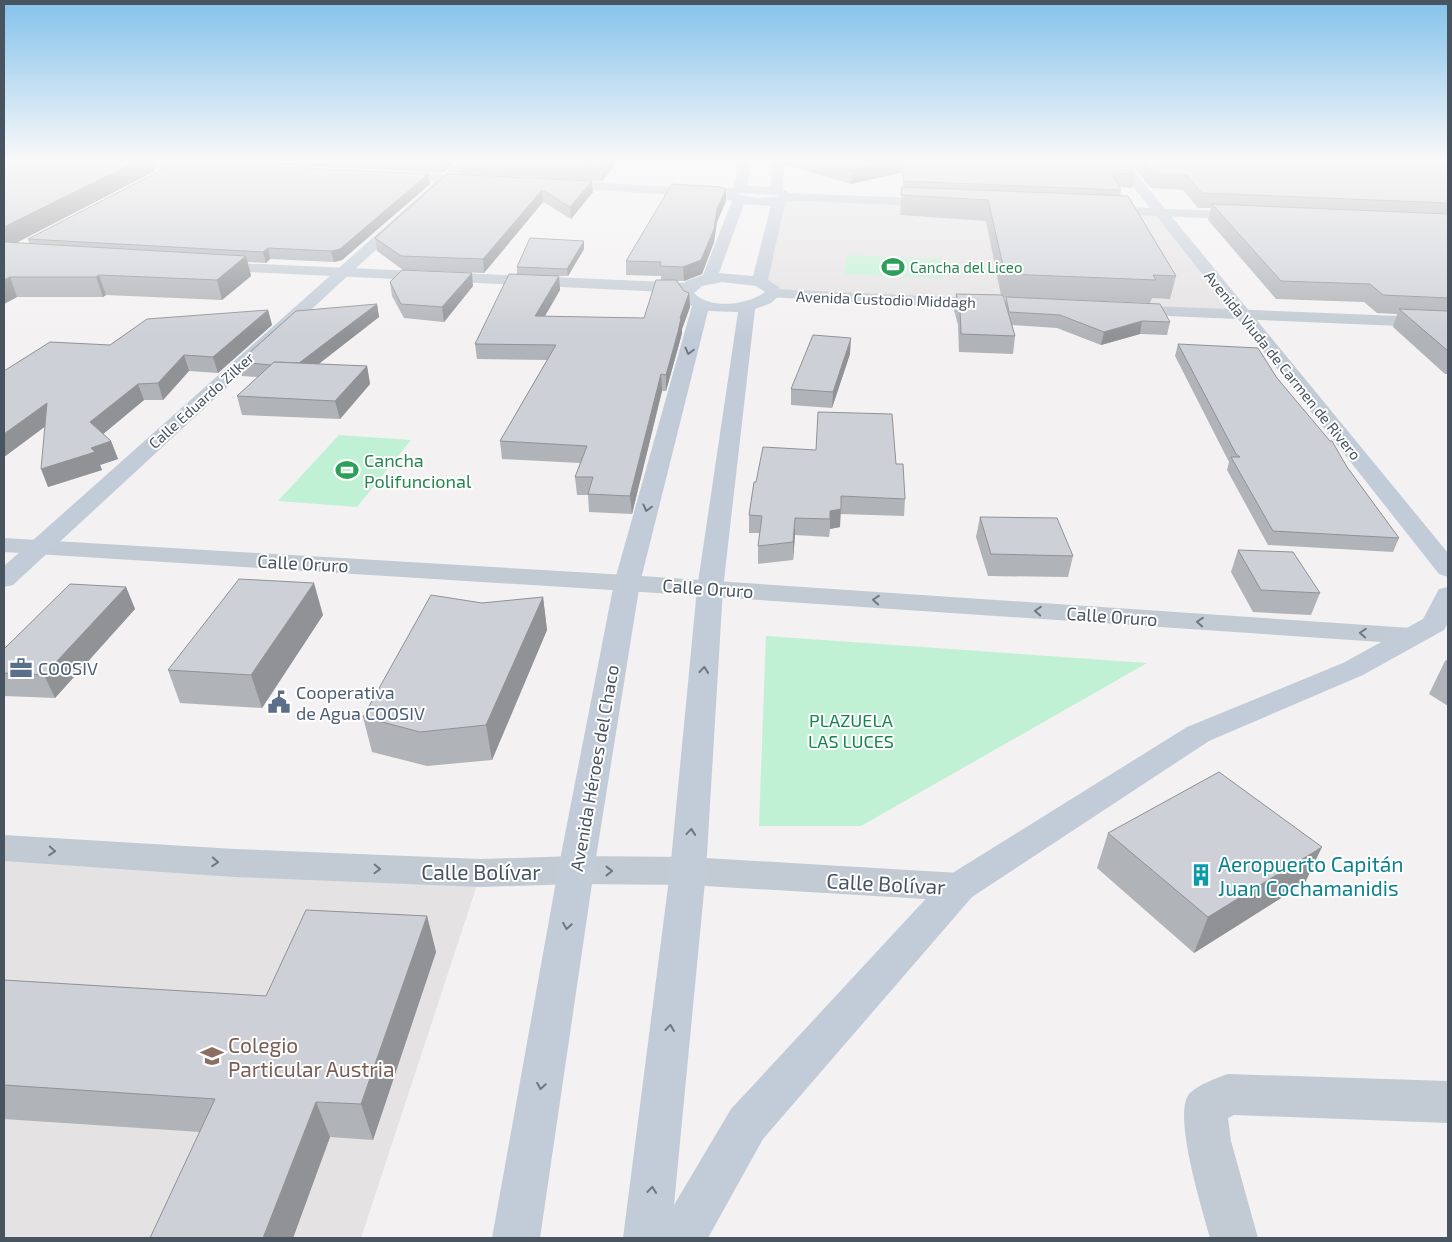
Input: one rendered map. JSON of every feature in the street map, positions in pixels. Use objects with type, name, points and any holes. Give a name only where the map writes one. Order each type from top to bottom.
[{"type":"street","name":"Calle Eduardo Zilker","points":[[4,579],[400,219]]},
{"type":"street","name":"Avenida Héroes del Chaco","points":[[516,1238],[576,870],[627,583],[699,290],[729,219]]},
{"type":"street","points":[[647,1238],[688,871],[710,589],[760,294],[777,219]]},
{"type":"street","name":"Avenida Viuda de Carmen de Rivero","points":[[1166,219],[1448,569]]},
{"type":"street","points":[[193,265],[340,274],[699,290],[736,277],[760,294]]},
{"type":"street","points":[[699,290],[723,308],[760,294]]},
{"type":"street","name":"Avenida Custodio Middagh","points":[[760,294],[1013,305]]},
{"type":"street","points":[[1113,309],[1448,323]]},
{"type":"street","name":"Calle Oruro","points":[[4,545],[627,583],[1411,636]]},
{"type":"street","points":[[682,1238],[747,1124],[958,887],[1198,734],[1353,669],[1434,624],[1448,596]]},
{"type":"street","name":"Calle Bolívar","points":[[4,848],[235,863],[481,873],[576,870],[688,871],[958,887]]},
{"type":"street","points":[[1234,1238],[1208,1141],[1205,1108],[1228,1094],[1448,1102]]},
{"type":"shaded area","points":[[775,219],[1165,219],[1242,315],[773,294],[760,282]]},
{"type":"shaded area","name":"Colegio Particular Austria","points":[[5,848],[481,873],[361,1238],[4,1238]]},
{"type":"green space","name":"Cancha del Liceo","points":[[847,255],[941,259],[943,278],[844,274]]},
{"type":"green space","name":"Cancha Polifuncional","points":[[339,435],[411,440],[357,507],[278,501]]},
{"type":"green space","name":"PLAZUELA LAS LUCES","points":[[766,636],[1147,663],[861,826],[759,826]]},
{"type":"building","points":[[4,219],[20,219],[4,227]]},
{"type":"building","points":[[67,219],[375,219],[340,249],[331,251],[268,248],[263,252],[28,239]]},
{"type":"building","points":[[396,219],[517,219],[483,259],[401,256],[375,238]]},
{"type":"building","points":[[651,219],[716,219],[714,229],[701,260],[683,267],[660,266],[661,262],[626,261]]},
{"type":"building","points":[[992,219],[1142,219],[1176,276],[1153,275],[1156,280],[1005,274]]},
{"type":"building","points":[[1225,219],[1448,219],[1448,298],[1383,295],[1370,284],[1281,281]]},
{"type":"building","points":[[530,238],[584,241],[567,269],[517,267]]},
{"type":"building","points":[[4,242],[246,256],[217,280],[99,275],[96,277],[10,277],[4,280]]},
{"type":"building","points":[[402,270],[472,273],[442,307],[401,304],[390,282]]},
{"type":"building","points":[[509,274],[559,276],[535,316],[644,318],[656,280],[676,280],[684,291],[689,293],[680,318],[666,375],[661,374],[630,496],[588,494],[593,477],[575,477],[587,446],[500,441],[556,345],[475,344]]},
{"type":"building","points":[[956,294],[1003,295],[1015,336],[961,334],[960,308]]},
{"type":"building","points":[[1006,297],[1160,304],[1170,322],[1142,321],[1104,332],[1060,315],[1009,312]]},
{"type":"building","points":[[377,304],[299,363],[274,362],[271,365],[239,362],[296,311]]},
{"type":"building","points":[[1399,309],[1448,311],[1448,351]]},
{"type":"building","points":[[268,310],[213,357],[184,355],[158,383],[138,384],[90,422],[111,441],[91,448],[95,452],[41,469],[47,403],[4,434],[4,371],[50,342],[110,345],[147,319]]},
{"type":"building","points":[[813,335],[851,338],[833,392],[791,389]]},
{"type":"building","points":[[1178,344],[1258,348],[1277,378],[1330,441],[1332,441],[1347,467],[1399,538],[1273,531],[1231,457],[1240,457],[1236,454]]},
{"type":"building","points":[[274,362],[367,366],[335,401],[237,396]]},
{"type":"building","points":[[818,412],[892,414],[896,464],[903,464],[905,499],[841,496],[841,509],[830,511],[830,519],[795,518],[793,542],[758,546],[762,516],[749,515],[754,482],[756,482],[763,447],[816,450]]},
{"type":"building","points":[[980,517],[1057,518],[1073,556],[991,554]]},
{"type":"building","points":[[1238,550],[1293,552],[1320,593],[1261,590]]},
{"type":"building","points":[[239,579],[314,583],[251,675],[168,670]]},
{"type":"building","points":[[70,584],[126,587],[44,675],[4,673],[4,649]]},
{"type":"building","points":[[431,595],[482,603],[543,597],[486,725],[420,732],[363,717]]},
{"type":"building","points":[[1219,772],[1322,847],[1208,917],[1108,833]]},
{"type":"building","points":[[306,910],[427,916],[361,1104],[316,1102],[263,1238],[150,1238],[215,1099],[4,1085],[4,980],[266,996]]},
{"type":"place","name":"Cancha del Liceo","points":[[893,267]]},
{"type":"place","name":"Cancha Polifuncional","points":[[347,470]]},
{"type":"place","name":"COOSIV","points":[[21,668]]},
{"type":"place","name":"Cooperativa de Agua COOSIV","points":[[279,702]]},
{"type":"place","name":"Aeropuerto Capitán Juan Cochamanidis","points":[[1201,875]]},
{"type":"place","name":"Colegio Particular Austria","points":[[212,1056]]}]
